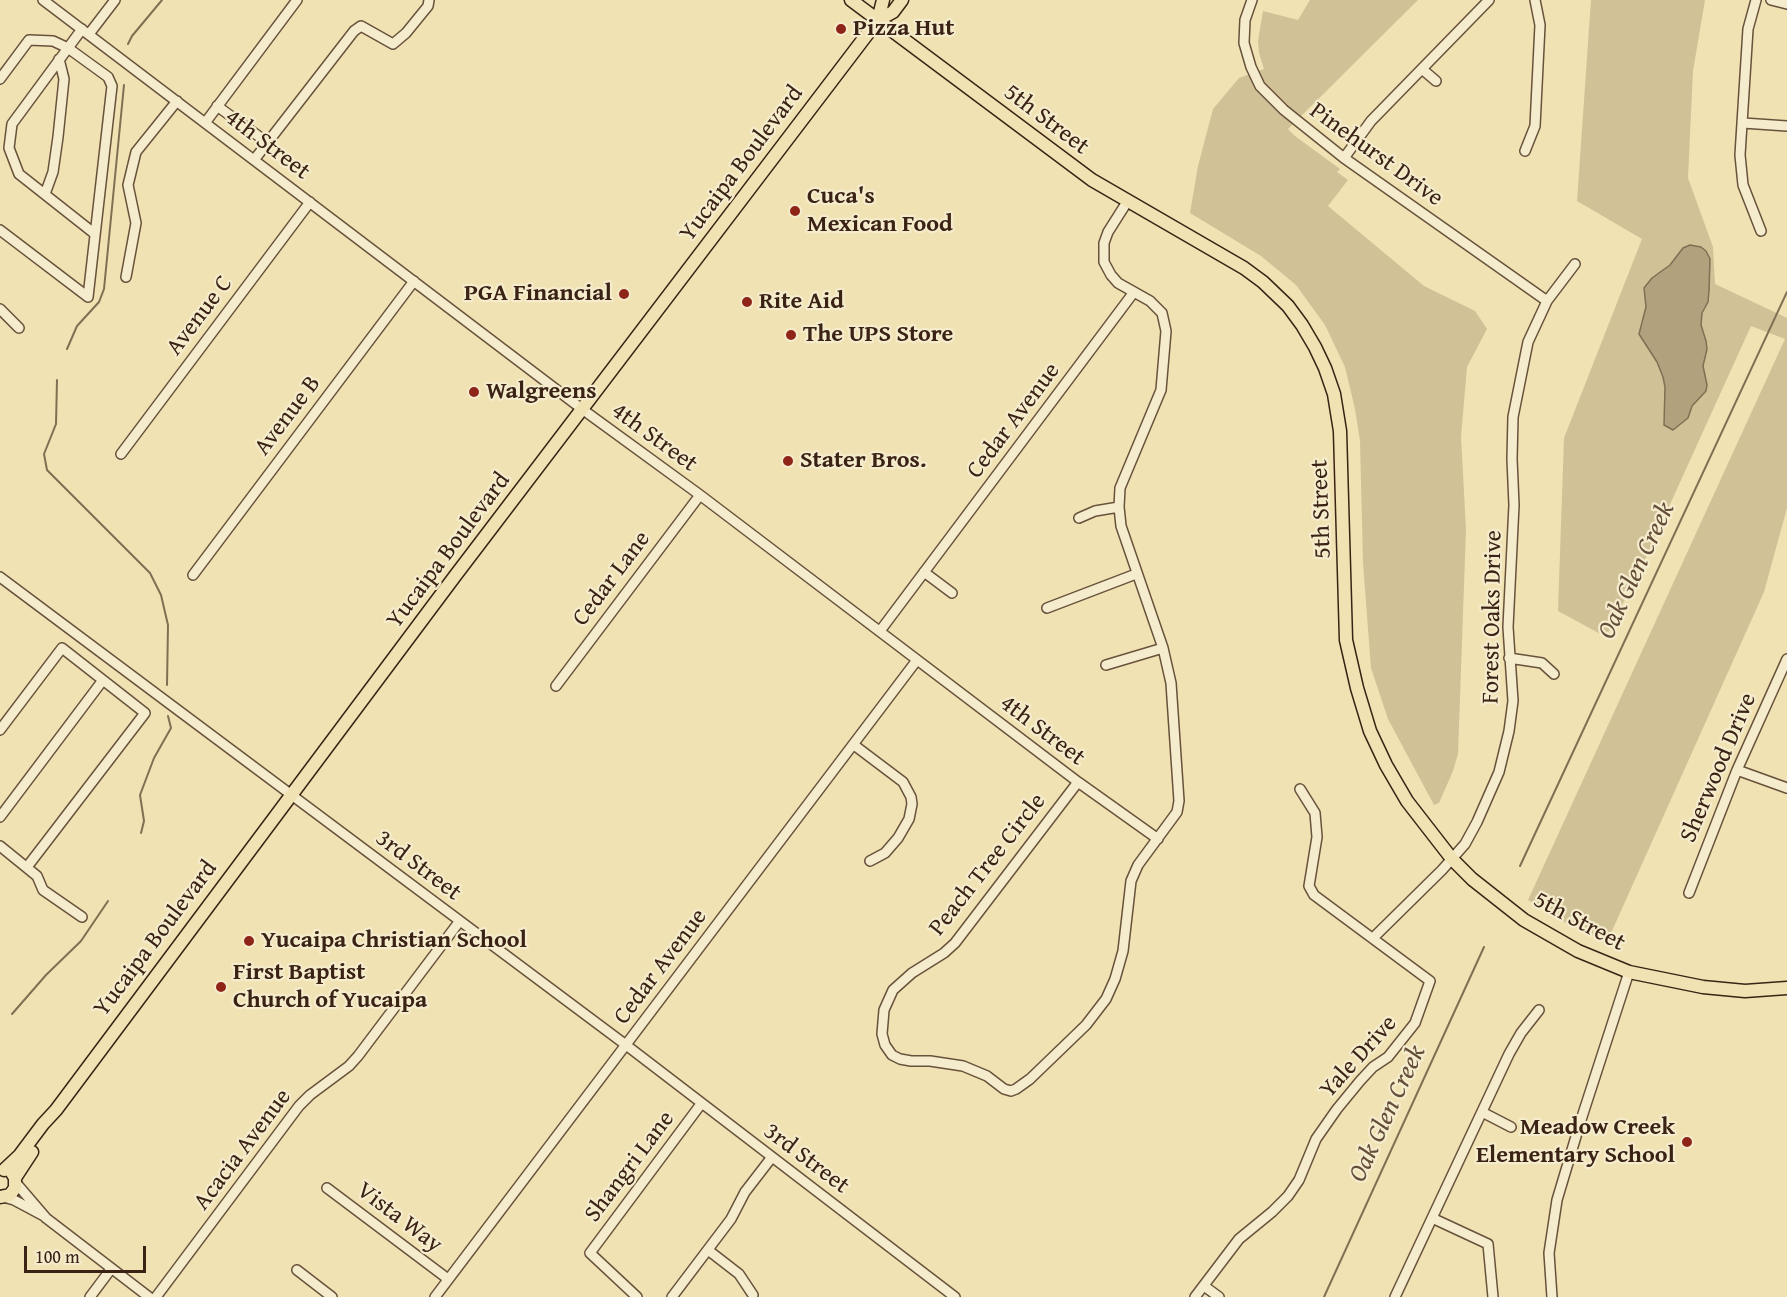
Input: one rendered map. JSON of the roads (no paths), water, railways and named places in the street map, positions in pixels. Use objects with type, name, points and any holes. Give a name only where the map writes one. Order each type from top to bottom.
[{"type":"main road","name":"5th Street","points":[[851,0],[1060,158],[1127,202],[1218,251],[1263,282],[1288,306],[1315,347],[1334,394],[1340,431],[1346,640],[1357,688],[1370,730],[1386,765],[1407,801],[1452,859],[1496,899],[1539,929],[1578,951],[1629,972],[1703,987],[1744,991],[1787,988]]},
{"type":"main road","name":"Yucaipa Boulevard","points":[[2,1170],[19,1156],[56,1110],[582,409],[878,20],[883,0]]},
{"type":"main road","name":"Yucaipa Boulevard","points":[[878,20],[893,12],[902,0]]},
{"type":"main road","name":"Yucaipa Boulevard","points":[[1,1197],[13,1192],[15,1180],[49,1130],[56,1110]]},
{"type":"main road","points":[[2,1170],[9,1171],[15,1180]]},
{"type":"street","name":"4th Street","points":[[43,0],[582,409],[700,495],[1078,782],[1158,839]]},
{"type":"street","points":[[95,234],[19,174],[9,148],[12,124],[68,48],[115,0]]},
{"type":"street","points":[[205,123],[297,0]]},
{"type":"street","points":[[254,160],[354,32],[361,26],[393,44],[406,33],[428,6],[429,0]]},
{"type":"street","name":"Pinehurst Drive","points":[[1252,0],[1245,20],[1245,43],[1251,68],[1260,86],[1284,111],[1344,158],[1547,301]]},
{"type":"street","points":[[1344,158],[1371,121],[1489,0]]},
{"type":"street","points":[[1526,151],[1535,126],[1540,25],[1535,0]]},
{"type":"street","points":[[1756,0],[1748,28],[1740,154],[1743,185],[1761,231]]},
{"type":"street","points":[[1771,0],[1787,4]]},
{"type":"street","points":[[0,79],[28,39],[52,41],[68,48],[108,77],[112,86],[88,297],[0,230]]},
{"type":"street","points":[[45,194],[53,172],[58,137],[64,79],[59,59]]},
{"type":"street","points":[[1422,69],[1436,81]]},
{"type":"street","points":[[126,277],[136,223],[128,185],[136,152],[177,101]]},
{"type":"street","points":[[217,106],[268,142]]},
{"type":"street","points":[[1743,123],[1787,126]]},
{"type":"street","name":"Avenue C","points":[[121,454],[310,202]]},
{"type":"street","points":[[1127,202],[1108,232],[1104,243],[1104,262],[1111,275],[1125,288],[1150,301],[1162,313],[1166,331],[1161,390],[1120,488],[1119,507],[1120,526],[1163,648],[1171,683],[1179,801],[1177,812],[1158,839]]},
{"type":"street","name":"Forest Oaks Drive","points":[[1372,938],[1452,859],[1472,833],[1499,772],[1509,731],[1513,701],[1508,627],[1515,505],[1512,459],[1513,417],[1528,342],[1547,301],[1575,264]]},
{"type":"street","name":"Avenue B","points":[[193,575],[414,281]]},
{"type":"street","name":"Cedar Avenue","points":[[880,632],[1134,292]]},
{"type":"street","points":[[0,309],[19,328]]},
{"type":"street","name":"Cedar Lane","points":[[556,686],[700,495]]},
{"type":"street","points":[[1079,518],[1095,511],[1119,507]]},
{"type":"street","points":[[924,572],[952,593]]},
{"type":"street","points":[[1047,608],[1136,574]]},
{"type":"street","name":"3rd Street","points":[[0,577],[626,1045],[955,1297]]},
{"type":"street","points":[[0,730],[62,648],[145,713],[27,867]]},
{"type":"street","points":[[1106,665],[1163,648]]},
{"type":"street","points":[[1509,658],[1542,663],[1554,674]]},
{"type":"street","name":"Sherwood Drive","points":[[1689,893],[1737,770],[1787,659]]},
{"type":"street","name":"Cedar Avenue","points":[[435,1297],[917,660]]},
{"type":"street","points":[[111,686],[123,670]]},
{"type":"street","points":[[0,817],[103,680]]},
{"type":"street","points":[[854,745],[903,782],[912,804],[909,819],[898,838],[885,853],[870,861]]},
{"type":"street","points":[[1737,770],[1787,788]]},
{"type":"street","name":"Peach Tree Circle","points":[[1078,782],[955,943],[944,953],[912,973],[893,990],[884,1010],[882,1034],[885,1045],[892,1054],[910,1061],[930,1061],[963,1066],[987,1076],[1004,1089],[1011,1091],[1023,1086],[1086,1025],[1106,999],[1121,958],[1131,880],[1138,866],[1158,839]]},
{"type":"street","name":"Yale Drive","points":[[1196,1297],[1239,1239],[1288,1196],[1299,1180],[1316,1139],[1337,1109],[1372,1067],[1388,1057],[1415,1023],[1430,981],[1314,895],[1309,886],[1317,837],[1316,813],[1300,789]]},
{"type":"street","points":[[0,846],[37,876],[42,890],[82,917]]},
{"type":"street","name":"Acacia Avenue","points":[[156,1297],[299,1107],[310,1095],[349,1066],[358,1056],[459,922]]},
{"type":"street","points":[[1552,1297],[1549,1253],[1557,1200],[1629,972]]},
{"type":"street","points":[[1395,1297],[1521,1033],[1539,1010]]},
{"type":"street","name":"Shangri Lane","points":[[637,1297],[590,1253],[701,1104]]},
{"type":"street","points":[[1482,1112],[1511,1127]]},
{"type":"street","points":[[672,1297],[731,1220],[745,1192],[772,1157]]},
{"type":"street","points":[[15,1180],[44,1216]]},
{"type":"street","name":"Vista Way","points":[[327,1188],[448,1279]]},
{"type":"street","points":[[1,1197],[14,1200],[44,1216],[149,1297]]},
{"type":"street","points":[[1432,1218],[1488,1244],[1493,1297]]},
{"type":"street","points":[[708,1250],[739,1274],[753,1295]]},
{"type":"street","points":[[90,1297],[111,1269]]},
{"type":"street","points":[[297,1270],[333,1297]]},
{"type":"street","points":[[1204,1286],[1219,1297]]},
{"type":"waterway","points":[[128,44],[162,0]]},
{"type":"waterway","points":[[67,349],[77,326],[99,302],[104,289],[124,85]]},
{"type":"waterway","name":"Oak Glen Creek","points":[[1520,866],[1787,292]]},
{"type":"waterway","points":[[57,380],[56,424],[44,454],[47,470],[150,573],[161,595],[168,625],[167,685]]},
{"type":"waterway","points":[[141,833],[144,821],[140,795],[154,758],[171,728],[168,716]]},
{"type":"waterway","points":[[12,1014],[46,975],[81,941],[108,901]]},
{"type":"waterway","name":"Oak Glen Creek","points":[[1324,1297],[1484,947]]},
{"type":"place","name":"Pizza Hut","points":[[841,29]]},
{"type":"place","name":"Cuca's Mexican Food","points":[[795,211]]},
{"type":"place","name":"PGA Financial","points":[[624,294]]},
{"type":"place","name":"Rite Aid","points":[[747,302]]},
{"type":"place","name":"The UPS Store","points":[[791,335]]},
{"type":"place","name":"Walgreens","points":[[474,392]]},
{"type":"place","name":"Stater Bros.","points":[[788,461]]},
{"type":"place","name":"Yucaipa Christian School","points":[[249,941]]},
{"type":"place","name":"First Baptist Church of Yucaipa","points":[[221,987]]},
{"type":"place","name":"Meadow Creek Elementary School","points":[[1687,1142]]}]
